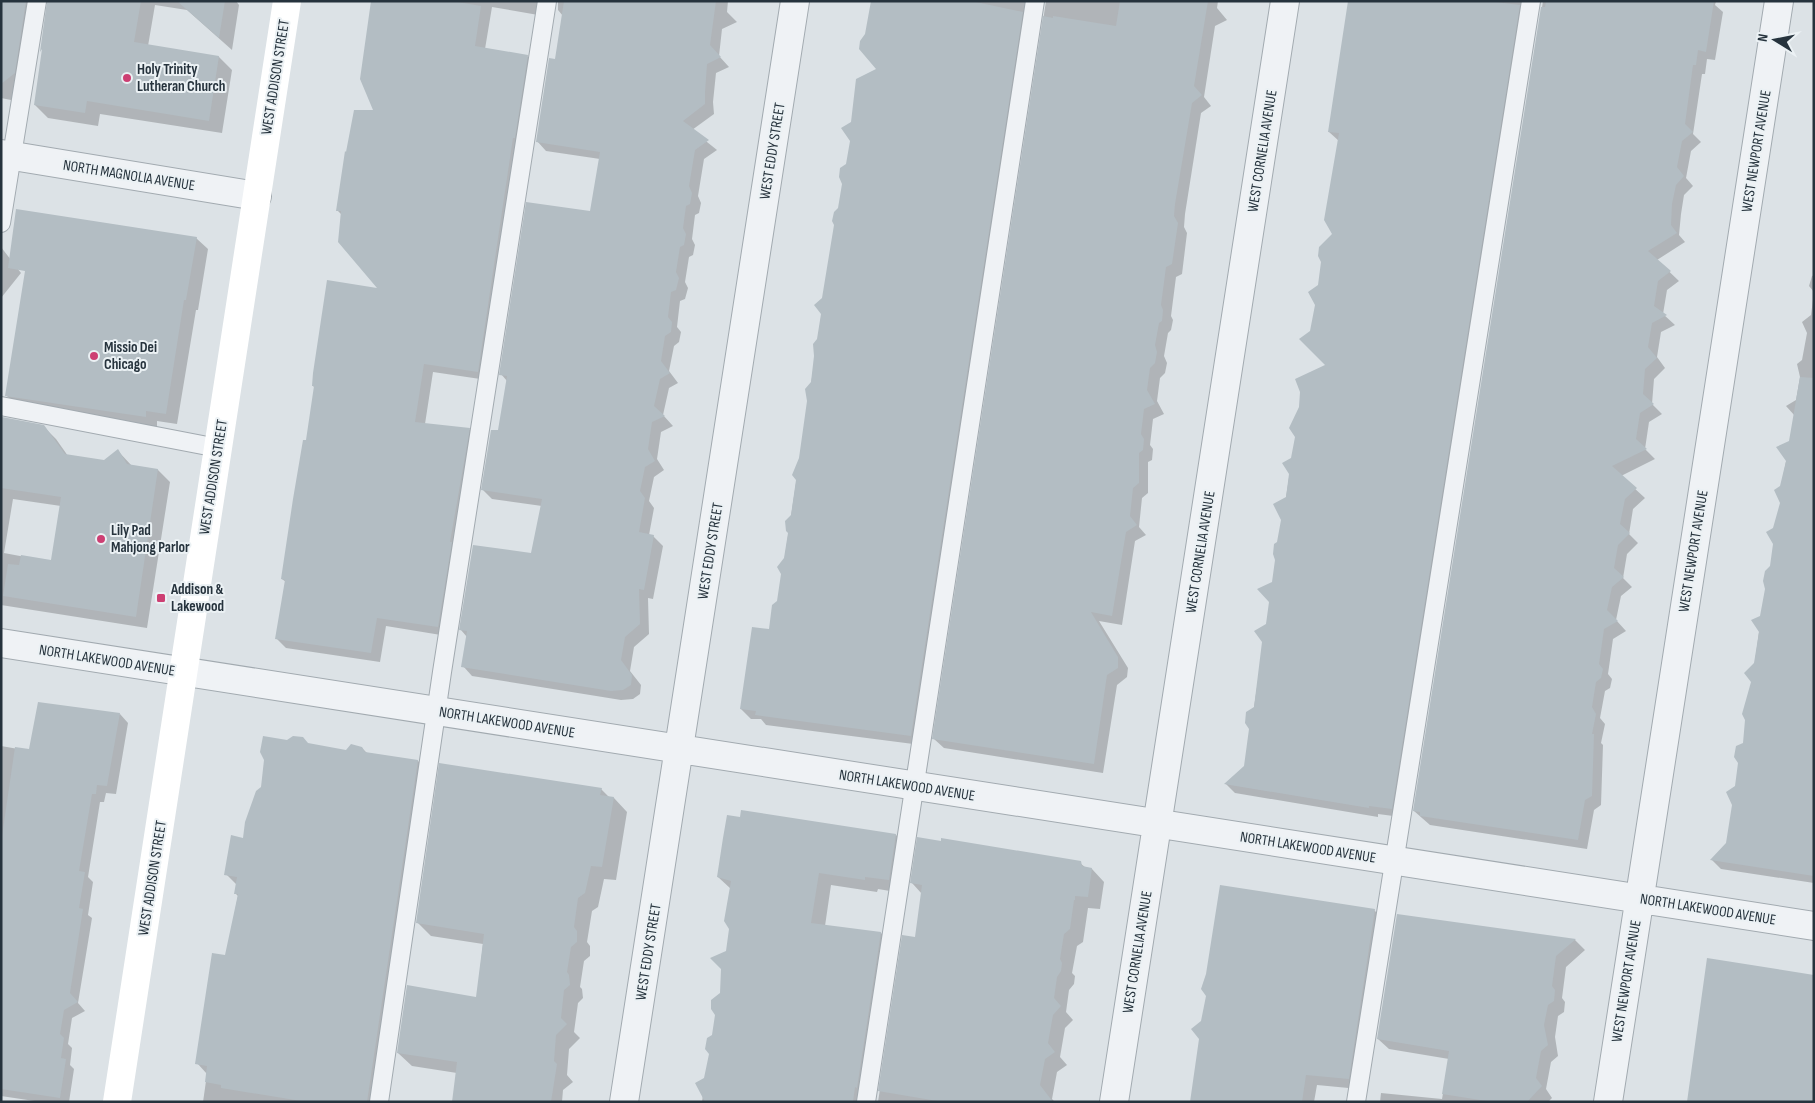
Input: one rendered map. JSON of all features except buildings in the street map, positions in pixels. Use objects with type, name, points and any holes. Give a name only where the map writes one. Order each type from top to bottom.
[{"type":"street","name":"WEST ADDISON STREET","points":[[117,1102],[287,1]]},
{"type":"street","name":"WEST EDDY STREET","points":[[624,1102],[795,1]]},
{"type":"street","name":"WEST CORNELIA AVENUE","points":[[1114,1102],[1285,1]]},
{"type":"street","name":"WEST NEWPORT AVENUE","points":[[1608,1102],[1779,1]]},
{"type":"street","name":"NORTH MAGNOLIA AVENUE","points":[[6,155],[257,196]]},
{"type":"street","name":"NORTH LAKEWOOD AVENUE","points":[[1,643],[1814,926]]},
{"type":"lane","points":[[1,223],[6,155],[37,1]]},
{"type":"lane","points":[[378,1102],[436,711],[547,1]]},
{"type":"lane","points":[[866,1102],[1035,1]]},
{"type":"lane","points":[[1356,1102],[1393,860],[1532,1]]},
{"type":"lane","points":[[1,406],[218,448]]},
{"type":"place","name":"Holy Trinity Lutheran Church","points":[[127,78]]},
{"type":"place","name":"Missio Dei Chicago","points":[[94,356]]},
{"type":"place","name":"Lily Pad Mahjong Parlor","points":[[101,539]]},
{"type":"place","name":"Addison & Lakewood","points":[[161,598]]}]
